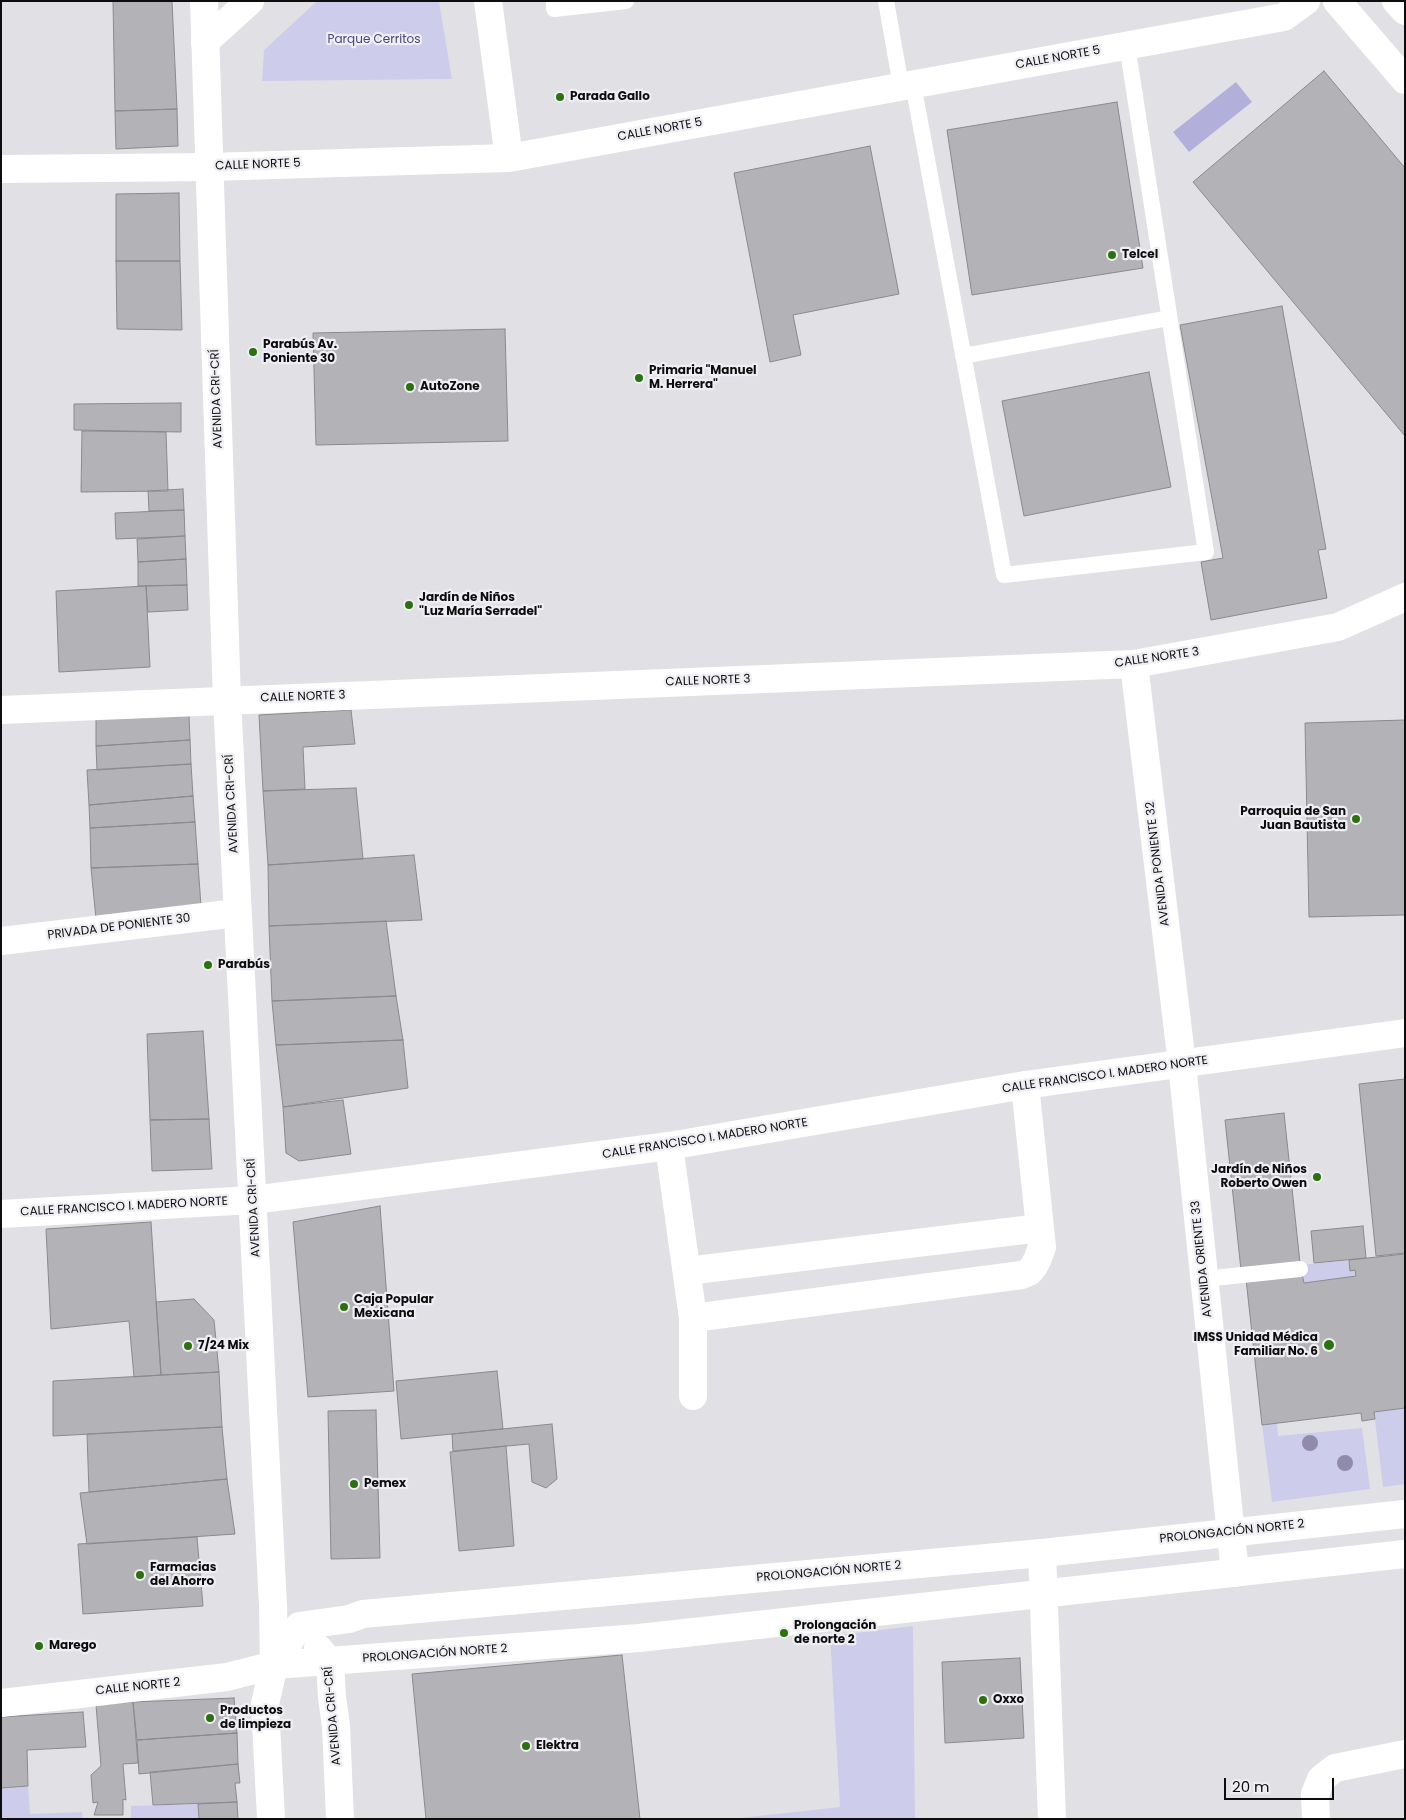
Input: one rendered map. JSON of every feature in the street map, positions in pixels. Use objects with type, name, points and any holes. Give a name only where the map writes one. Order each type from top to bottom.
[{"type":"street","name":"AVENIDA CRI-CRÍ","points":[[204,1],[237,913],[254,1200],[273,1606],[274,1664],[265,1704],[271,1819]]},
{"type":"street","points":[[205,42],[250,1]]},
{"type":"street","points":[[488,1],[509,158]]},
{"type":"street","name":"CALLE NORTE 5","points":[[1,169],[209,167],[509,158],[1284,17],[1306,1]]},
{"type":"street","points":[[1337,1],[1405,80]]},
{"type":"street","points":[[1396,1],[1405,11]]},
{"type":"street","name":"CALLE NORTE 3","points":[[1,710],[1134,664],[1338,627],[1405,597]]},
{"type":"street","name":"AVENIDA PONIENTE 32","points":[[1134,664],[1182,1064]]},
{"type":"street","name":"PRIVADA DE PONIENTE 30","points":[[1,941],[237,913]]},
{"type":"street","name":"CALLE FRANCISCO I. MADERO NORTE","points":[[1,1214],[254,1200],[669,1146],[1025,1085],[1405,1033]]},
{"type":"street","name":"AVENIDA ORIENTE 33","points":[[1182,1064],[1235,1573]]},
{"type":"street","points":[[693,1318],[1022,1275],[1029,1272],[1038,1258],[1042,1247],[1025,1085]]},
{"type":"street","points":[[669,1146],[693,1318],[693,1396]]},
{"type":"street","points":[[687,1271],[1040,1228]]},
{"type":"street","name":"PROLONGACIÓN NORTE 2","points":[[299,1626],[349,1619],[363,1614],[1042,1553],[1405,1514]]},
{"type":"street","points":[[1042,1553],[1052,1819]]},
{"type":"street","name":"PROLONGACIÓN NORTE 2","points":[[274,1664],[330,1662],[639,1638],[1405,1554]]},
{"type":"street","name":"AVENIDA CRI-CRÍ","points":[[273,1606],[299,1626],[330,1662],[336,1726],[340,1819]]},
{"type":"street","points":[[274,1664],[299,1626]]},
{"type":"street","name":"CALLE NORTE 2","points":[[1,1703],[227,1677],[274,1664]]},
{"type":"street","points":[[1316,1819],[1315,1794],[1321,1779],[1335,1768],[1405,1754]]},
{"type":"lane","points":[[554,1],[554,9],[626,1]]},
{"type":"lane","points":[[886,1],[907,85],[963,356],[1004,575],[1206,552],[1127,46]]},
{"type":"lane","points":[[963,356],[1169,318]]},
{"type":"lane","points":[[1204,1279],[1300,1269]]},
{"type":"green space","name":"Parque Cerritos","points":[[317,1],[439,1],[452,79],[262,81],[264,50]]},
{"type":"green space","points":[[1349,1260],[1350,1270],[1355,1270],[1356,1276],[1304,1283],[1302,1265]]},
{"type":"green space","points":[[1405,1408],[1405,1484],[1383,1487],[1374,1412]]},
{"type":"green space","points":[[1277,1423],[1278,1436],[1362,1428],[1370,1489],[1272,1502],[1262,1425]]},
{"type":"green space","points":[[913,1626],[915,1819],[731,1819],[840,1807],[830,1636]]},
{"type":"green space","points":[[28,1786],[30,1814],[82,1812],[83,1819],[1,1819],[1,1788]]},
{"type":"green space","points":[[198,1804],[199,1819],[131,1819],[131,1806]]},
{"type":"shaded area","points":[[1236,82],[1252,102],[1189,152],[1173,132]]},
{"type":"building","points":[[113,1],[172,1],[177,109],[115,111]]},
{"type":"building","points":[[1324,71],[1405,168],[1405,436],[1193,182]]},
{"type":"building","points":[[1117,102],[1143,268],[972,295],[947,130]]},
{"type":"building","points":[[177,109],[178,146],[116,149],[115,111]]},
{"type":"building","points":[[870,146],[899,294],[793,315],[801,355],[770,362],[734,173]]},
{"type":"building","points":[[179,193],[180,261],[116,261],[116,194]]},
{"type":"building","points":[[116,261],[180,261],[182,330],[117,329]]},
{"type":"building","points":[[1282,306],[1326,549],[1318,550],[1327,598],[1211,620],[1201,562],[1223,558],[1180,325]]},
{"type":"building","name":"AutoZone","points":[[505,329],[508,441],[316,445],[313,333]]},
{"type":"building","points":[[1149,372],[1171,487],[1024,516],[1002,401]]},
{"type":"building","points":[[181,403],[181,432],[74,430],[74,404]]},
{"type":"building","points":[[82,431],[166,432],[168,491],[81,492]]},
{"type":"building","points":[[183,489],[184,510],[149,511],[148,491]]},
{"type":"building","points":[[184,510],[185,536],[116,539],[115,513]]},
{"type":"building","points":[[185,536],[186,559],[138,562],[137,539]]},
{"type":"building","points":[[186,559],[187,585],[138,586],[138,562]]},
{"type":"building","points":[[187,585],[188,610],[148,612],[146,586]]},
{"type":"building","points":[[146,586],[150,667],[59,672],[56,591]]},
{"type":"building","points":[[351,710],[355,744],[303,747],[305,789],[263,791],[259,715]]},
{"type":"building","points":[[189,714],[190,740],[96,746],[96,719]]},
{"type":"building","name":"Parroquia de San Juan Bautista","points":[[1405,720],[1405,915],[1309,917],[1305,723]]},
{"type":"building","points":[[190,740],[191,764],[97,770],[96,746]]},
{"type":"building","points":[[191,764],[193,796],[89,805],[87,770]]},
{"type":"building","points":[[356,788],[363,859],[268,865],[263,791]]},
{"type":"building","points":[[193,796],[195,822],[90,828],[89,805]]},
{"type":"building","points":[[195,822],[198,864],[91,868],[90,828]]},
{"type":"building","points":[[414,855],[422,920],[269,926],[268,865]]},
{"type":"building","points":[[198,864],[201,906],[96,919],[91,868]]},
{"type":"building","points":[[386,921],[396,996],[272,1001],[269,926]]},
{"type":"building","points":[[396,996],[403,1040],[276,1045],[272,1001]]},
{"type":"building","points":[[203,1031],[209,1119],[150,1120],[147,1034]]},
{"type":"building","points":[[403,1040],[408,1088],[283,1107],[276,1045]]},
{"type":"building","points":[[1405,1079],[1405,1253],[1376,1256],[1359,1084]]},
{"type":"building","points":[[343,1100],[351,1154],[299,1161],[286,1153],[283,1107]]},
{"type":"building","points":[[1284,1113],[1300,1263],[1241,1270],[1225,1120]]},
{"type":"building","points":[[209,1119],[212,1169],[152,1171],[150,1120]]},
{"type":"building","name":"Caja Popular Mexicana","points":[[380,1206],[394,1391],[308,1397],[293,1222]]},
{"type":"building","points":[[151,1222],[161,1375],[134,1377],[129,1321],[51,1329],[46,1229]]},
{"type":"building","points":[[1363,1226],[1366,1258],[1314,1263],[1311,1231]]},
{"type":"building","name":"IMSS Unidad Médica Familiar No. 6","points":[[1405,1254],[1405,1408],[1374,1412],[1375,1419],[1362,1421],[1361,1413],[1262,1425],[1246,1279],[1302,1273],[1304,1283],[1356,1276],[1355,1270],[1350,1271],[1349,1260]]},
{"type":"building","name":"7/24 Mix","points":[[194,1299],[214,1320],[219,1372],[161,1375],[156,1302]]},
{"type":"building","points":[[497,1371],[503,1429],[401,1439],[396,1381]]},
{"type":"building","points":[[219,1372],[222,1427],[53,1436],[53,1381]]},
{"type":"building","name":"Pemex","points":[[376,1410],[380,1558],[331,1559],[328,1411]]},
{"type":"building","points":[[552,1424],[557,1479],[546,1488],[532,1482],[529,1444],[453,1451],[452,1434]]},
{"type":"building","points":[[222,1427],[227,1479],[89,1492],[87,1434]]},
{"type":"building","points":[[506,1446],[514,1546],[459,1551],[450,1452]]},
{"type":"building","points":[[227,1479],[235,1534],[87,1544],[80,1493]]},
{"type":"building","name":"Farmacias del Ahorro","points":[[197,1537],[203,1606],[83,1614],[78,1544]]},
{"type":"building","name":"Elektra","points":[[622,1655],[640,1819],[426,1819],[412,1674]]},
{"type":"building","name":"Oxxo","points":[[1020,1658],[1024,1738],[945,1743],[942,1662]]},
{"type":"building","points":[[234,1698],[237,1733],[137,1740],[133,1702]]},
{"type":"building","points":[[133,1702],[138,1763],[123,1764],[126,1800],[123,1799],[123,1815],[94,1815],[98,1802],[93,1803],[91,1775],[101,1766],[96,1705]]},
{"type":"building","points":[[83,1712],[86,1747],[27,1750],[28,1786],[1,1788],[1,1717]]},
{"type":"building","points":[[237,1733],[238,1764],[139,1774],[137,1740]]},
{"type":"building","points":[[238,1764],[240,1783],[235,1783],[237,1802],[153,1805],[150,1772]]},
{"type":"building","points":[[237,1802],[238,1819],[199,1819],[198,1804]]},
{"type":"place","name":"Parada Gallo","points":[[560,97]]},
{"type":"place","name":"Telcel","points":[[1112,255]]},
{"type":"place","name":"Parabús Av. Poniente 30","points":[[253,352]]},
{"type":"place","name":"Primaria \"Manuel M. Herrera\"","points":[[639,378]]},
{"type":"place","name":"AutoZone","points":[[410,387]]},
{"type":"place","name":"Jardín de Niños \"Luz María Serradel\"","points":[[409,605]]},
{"type":"place","name":"Parroquia de San Juan Bautista","points":[[1356,819]]},
{"type":"place","name":"Parabús","points":[[208,965]]},
{"type":"place","name":"Jardín de Niños Roberto Owen","points":[[1317,1177]]},
{"type":"place","name":"Caja Popular Mexicana","points":[[344,1307]]},
{"type":"place","name":"IMSS Unidad Médica Familiar No. 6","points":[[1329,1345]]},
{"type":"place","name":"7/24 Mix","points":[[188,1346]]},
{"type":"place","name":"Pemex","points":[[354,1484]]},
{"type":"place","name":"Farmacias del Ahorro","points":[[140,1575]]},
{"type":"place","name":"Prolongación de norte 2","points":[[784,1633]]},
{"type":"place","name":"Marego","points":[[39,1646]]},
{"type":"place","name":"Oxxo","points":[[983,1700]]},
{"type":"place","name":"Productos de limpieza","points":[[210,1718]]},
{"type":"place","name":"Elektra","points":[[526,1746]]}]
